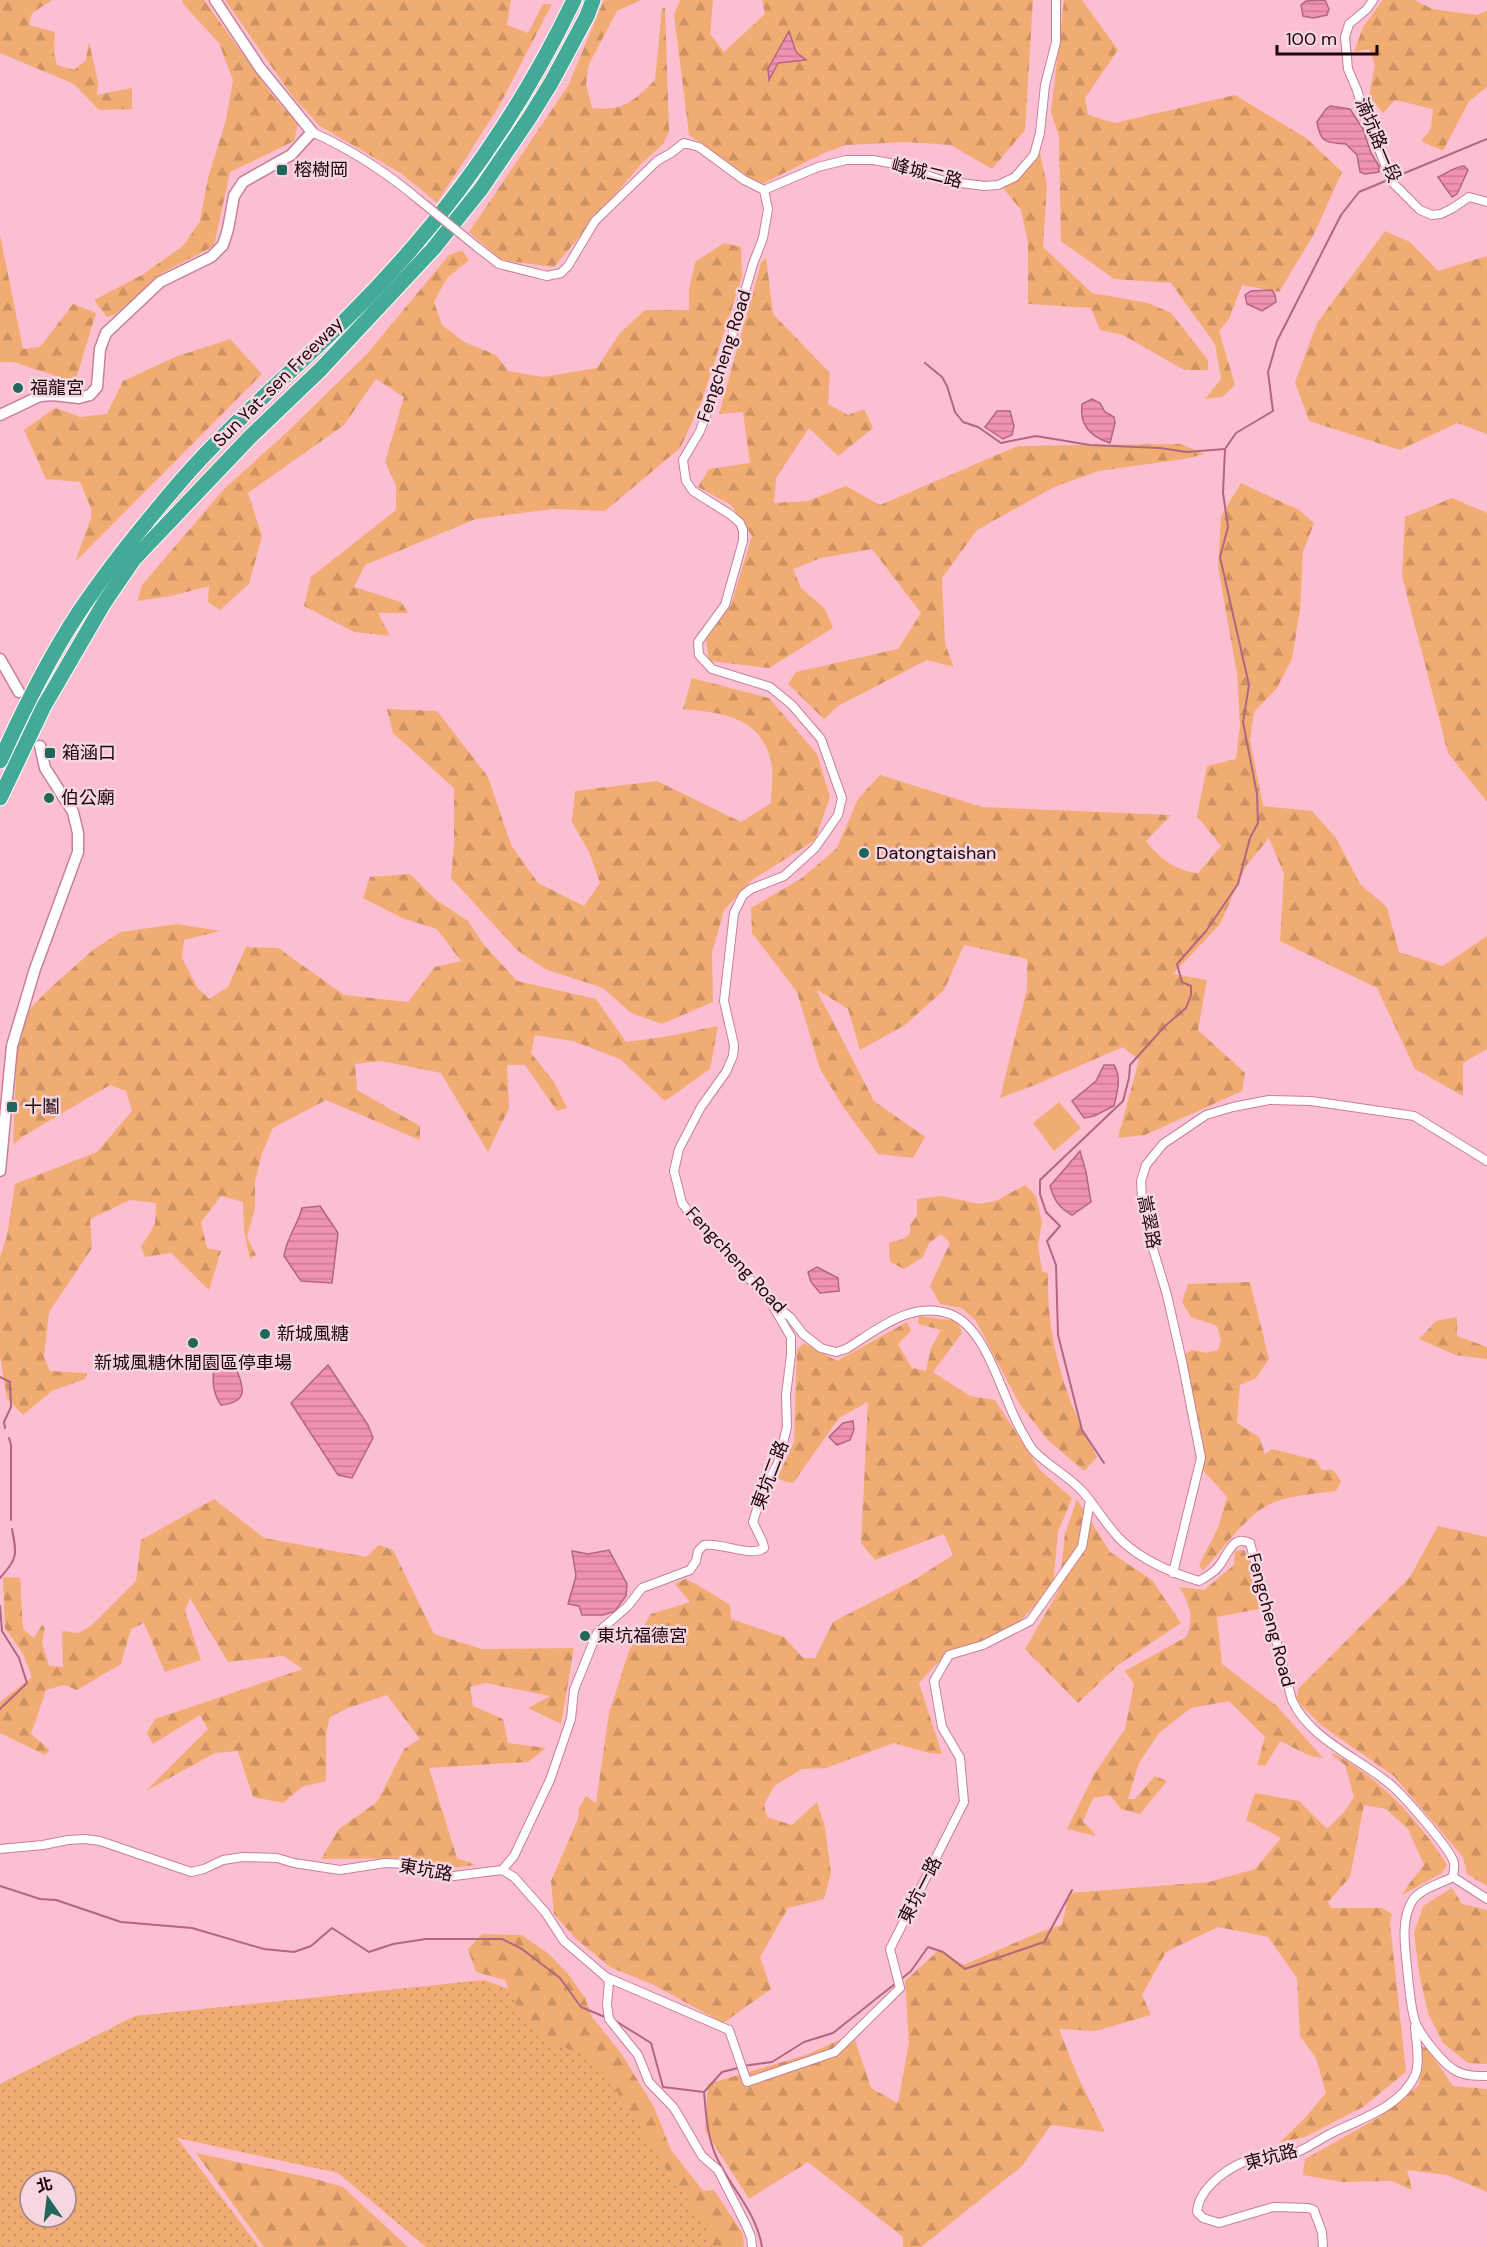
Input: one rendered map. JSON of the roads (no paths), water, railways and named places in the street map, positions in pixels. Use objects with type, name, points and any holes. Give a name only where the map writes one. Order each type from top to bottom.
[{"type":"highway","points":[[544,58],[563,0]]},
{"type":"highway","name":"Sun Yat-sen Freeway","points":[[0,761],[55,651],[79,612],[124,550],[223,436],[350,315],[428,230],[484,156],[544,58],[574,0]]},
{"type":"highway","name":"Sun Yat-sen Freeway","points":[[0,798],[44,706],[98,613],[134,559],[190,498],[386,301],[465,209],[552,83],[593,0]]},
{"type":"street","points":[[215,0],[260,68],[312,132],[333,141],[399,183],[477,248],[500,264],[547,276],[561,273],[568,266],[595,221],[657,161],[684,143],[699,147],[744,180],[764,190]]},
{"type":"street","name":"峰城二路","points":[[764,190],[818,167],[846,160],[873,160],[895,164],[944,181],[985,186],[998,185],[1015,177],[1034,155],[1040,134],[1045,85],[1056,42],[1056,0]]},
{"type":"street","name":"湳坑路一段","points":[[1373,0],[1367,9],[1349,24],[1345,36],[1348,69],[1392,182],[1420,210],[1432,215],[1447,211],[1469,197],[1487,202]]},
{"type":"street","points":[[0,415],[40,396],[53,394],[79,398],[90,395],[97,387],[100,349],[106,333],[160,282],[211,257],[223,245],[234,196],[243,182],[291,155],[312,132]]},
{"type":"street","name":"Fengcheng Road","points":[[764,190],[768,209],[764,238],[753,264],[719,380],[700,431],[683,460],[686,481],[693,491],[731,515],[740,523],[743,530],[743,541],[725,605],[703,634],[697,648],[702,660],[712,669],[770,687],[792,705],[821,739],[842,798],[838,815],[815,848],[784,876],[751,889],[743,895],[734,914],[724,1001],[727,1022],[734,1044],[733,1056],[726,1072],[702,1107],[679,1149],[674,1171],[682,1203],[769,1300],[789,1317],[813,1343],[836,1352],[846,1349],[907,1313],[920,1310],[948,1313],[970,1326],[1021,1430],[1035,1451],[1082,1491],[1123,1542],[1173,1573],[1199,1581],[1220,1566],[1226,1553],[1235,1542],[1244,1540],[1250,1543],[1292,1700],[1298,1714],[1356,1762],[1394,1787],[1448,1850],[1454,1863],[1453,1877]]},
{"type":"street","points":[[0,659],[19,692]]},
{"type":"street","points":[[0,1171],[12,1046],[35,969],[78,852],[78,833],[73,812],[45,768],[40,746]]},
{"type":"street","name":"嵩翠路","points":[[1173,1573],[1201,1458],[1167,1295],[1151,1242],[1142,1198],[1141,1181],[1146,1165],[1163,1144],[1206,1115],[1269,1100],[1311,1101],[1414,1116],[1487,1161]]},
{"type":"street","name":"東坑二路","points":[[502,1870],[514,1856],[550,1780],[571,1719],[574,1690],[597,1633],[628,1606],[642,1588],[690,1570],[696,1561],[698,1551],[704,1545],[713,1543],[751,1552],[764,1548],[753,1522],[762,1493],[778,1463],[783,1448],[787,1427],[786,1395],[791,1355],[791,1337],[769,1300]]},
{"type":"street","name":"東坑一路","points":[[606,1977],[729,2030],[747,2082],[835,2052],[900,1988],[890,1948],[964,1802],[960,1758],[942,1727],[934,1681],[949,1655],[983,1645],[1030,1621],[1083,1547],[1090,1501]]},
{"type":"street","name":"東坑路","points":[[0,1849],[93,1839],[191,1872],[223,1860],[243,1857],[277,1858],[340,1870],[385,1863],[407,1864],[446,1877],[502,1870]]},
{"type":"street","points":[[502,1870],[514,1877],[545,1912],[564,1941],[606,1977],[609,1982],[607,2004],[609,2019],[638,2055],[649,2082],[674,2108],[702,2156],[718,2170],[746,2225],[752,2247]]},
{"type":"street","points":[[1487,1899],[1453,1877],[1422,1891],[1412,1901],[1405,1920],[1405,1951],[1415,2021],[1422,2036],[1454,2070],[1472,2076],[1487,2076]]},
{"type":"street","name":"東坑路","points":[[1323,2247],[1322,2232],[1314,2210],[1273,2207],[1219,2223],[1203,2218],[1197,2212],[1198,2201],[1207,2188],[1236,2166],[1252,2159],[1297,2152],[1330,2134],[1365,2120],[1393,2100],[1409,2086],[1417,2071],[1415,2021]]},
{"type":"waterway","points":[[1104,1463],[1082,1430],[1058,1335],[1056,1265],[1047,1241],[1060,1226],[1046,1212],[1040,1194],[1040,1180],[1123,1101],[1130,1065],[1164,1027],[1186,1008],[1191,995],[1191,986],[1182,982],[1177,964],[1206,931],[1238,884],[1250,838],[1258,823],[1257,794],[1243,722],[1249,685],[1220,557],[1228,527],[1223,493],[1225,449],[1236,433],[1273,411],[1268,372],[1277,341],[1341,215],[1359,192],[1487,139]]},
{"type":"waterway","points":[[925,363],[942,377],[955,412],[963,422],[978,427],[1001,443],[1036,436],[1090,445],[1160,448],[1187,452],[1225,449]]},
{"type":"waterway","points":[[0,1377],[10,1382],[11,1407],[4,1422],[5,1428]]},
{"type":"waterway","points":[[9,1438],[11,1445],[11,1520]]},
{"type":"waterway","points":[[0,1578],[15,1556],[12,1529]]},
{"type":"waterway","points":[[0,1606],[2,1631],[19,1658],[27,1683],[0,1709]]},
{"type":"waterway","points":[[0,1886],[40,1899],[56,1900],[121,1922],[192,1928],[264,1949],[294,1952],[311,1946],[332,1928],[369,1952],[393,1944],[426,1939],[502,1939],[522,1949],[560,1978],[581,2007],[605,2017]]},
{"type":"waterway","points":[[900,1980],[911,1971],[928,1947],[943,1952],[965,1969],[1044,1942],[1072,1890]]},
{"type":"waterway","points":[[743,2066],[772,2062],[804,2042],[833,2033],[896,1983]]},
{"type":"waterway","points":[[614,2020],[651,2043],[663,2087],[704,2092],[707,2124],[713,2148],[722,2168],[754,2222],[762,2247]]},
{"type":"waterway","points":[[705,2091],[722,2072],[738,2068]]},
{"type":"place","name":"榕樹岡","points":[[282,170]]},
{"type":"place","name":"福龍宮","points":[[18,388]]},
{"type":"place","name":"箱涵口","points":[[50,753]]},
{"type":"place","name":"伯公廟","points":[[49,798]]},
{"type":"place","name":"Datongtaishan","points":[[864,853]]},
{"type":"place","name":"十鬮","points":[[12,1107]]},
{"type":"place","name":"新城風糖","points":[[265,1334]]},
{"type":"place","name":"新城風糖休閒園區停車場","points":[[193,1343]]},
{"type":"place","name":"東坑福德宮","points":[[585,1636]]}]
